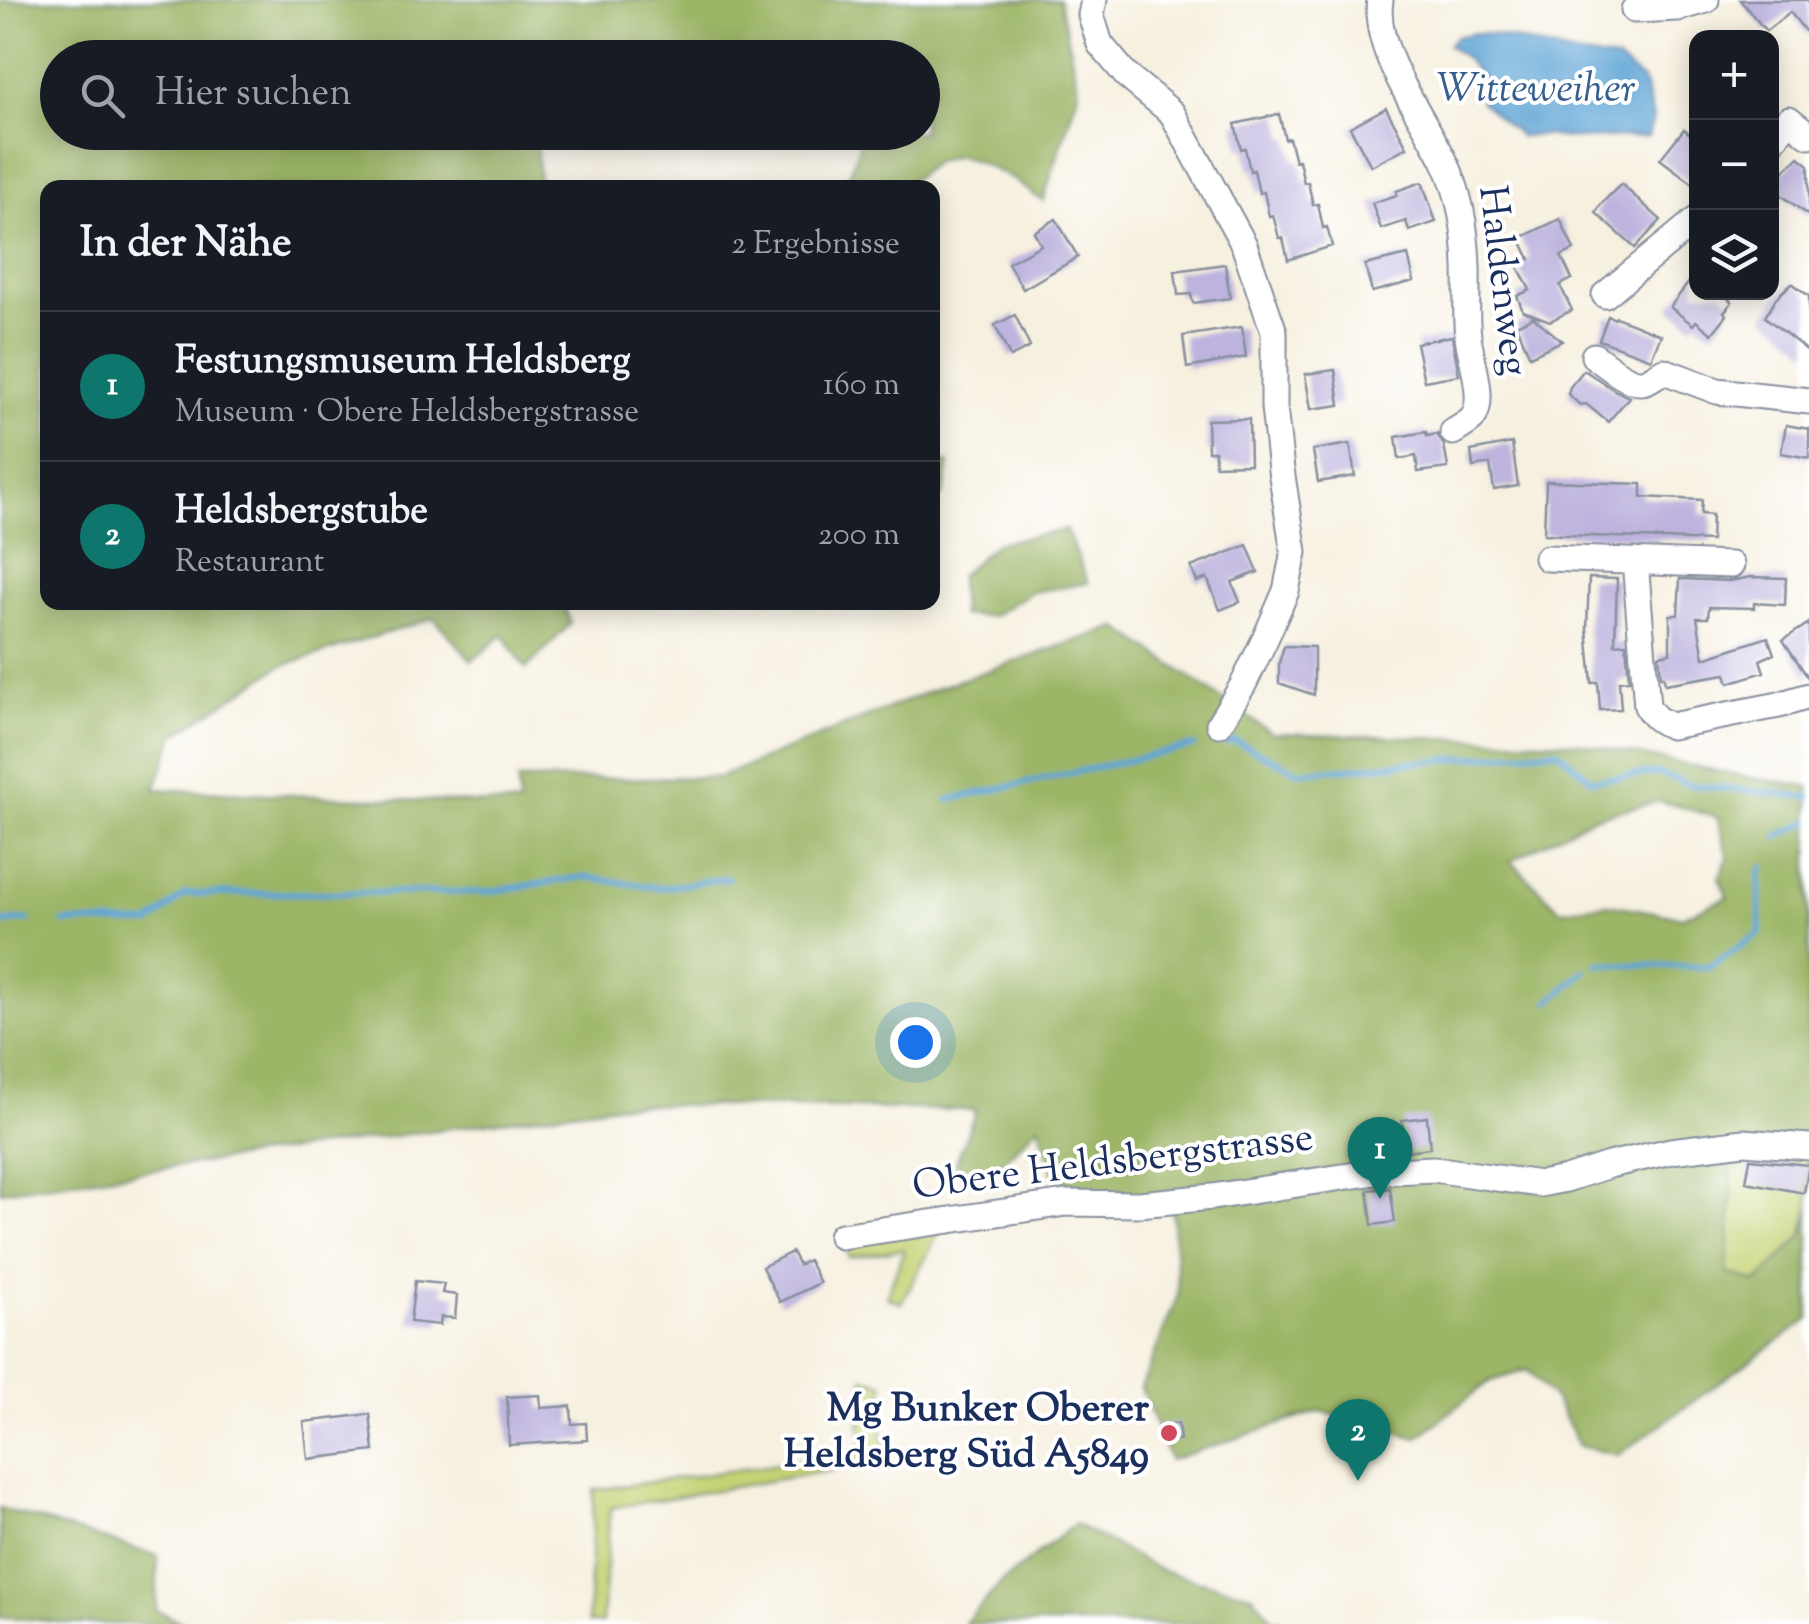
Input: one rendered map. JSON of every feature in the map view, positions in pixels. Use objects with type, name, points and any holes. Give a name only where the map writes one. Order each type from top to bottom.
[{"type":"street","points":[[1094,0],[1091,16],[1100,44],[1126,75],[1172,113],[1244,246],[1274,332],[1274,407],[1294,552],[1286,591],[1266,637],[1243,686],[1219,724]]},
{"type":"street","name":"Haldenweg","points":[[1380,0],[1381,36],[1446,164],[1465,236],[1468,337],[1478,402],[1471,420],[1454,432]]},
{"type":"street","points":[[1634,10],[1678,8],[1706,0]]},
{"type":"street","points":[[1605,295],[1689,226]]},
{"type":"street","points":[[1594,356],[1637,382],[1664,372],[1747,396],[1809,401]]},
{"type":"street","points":[[1547,558],[1731,566]]},
{"type":"street","points":[[1635,561],[1647,706],[1653,716],[1671,726],[1809,696]]},
{"type":"street","name":"Obere Heldsbergstrasse","points":[[841,1236],[1066,1203],[1139,1204],[1212,1197],[1374,1172],[1433,1169],[1540,1184],[1689,1148],[1744,1142],[1809,1147]]},
{"type":"green space","points":[[0,0],[1059,0],[1079,90],[1043,201],[1011,178],[956,155],[936,161],[911,180],[848,178],[857,150],[940,150],[940,40],[40,40],[40,150],[537,150],[539,180],[40,180],[40,610],[565,610],[571,623],[526,669],[503,635],[472,661],[434,618],[281,666],[175,735],[155,789],[519,805],[518,780],[720,777],[940,687],[1117,627],[1271,733],[1575,742],[1809,786],[1809,1154],[1730,1148],[1732,1193],[1727,1273],[1757,1282],[1803,1235],[1809,1207],[1809,1319],[1618,1455],[1579,1446],[1555,1400],[1527,1370],[1490,1381],[1417,1438],[1320,1411],[1170,1460],[1141,1388],[1178,1295],[1171,1193],[1115,1209],[1054,1177],[1039,1125],[984,1181],[954,1168],[976,1110],[623,1104],[0,1191]],"holes":[[[1660,801],[1717,817],[1728,858],[1719,878],[1728,897],[1682,917],[1608,904],[1560,910],[1511,861],[1593,817]]]},
{"type":"green space","points":[[940,460],[949,464],[940,497]]},
{"type":"green space","points":[[1066,530],[1088,583],[1031,592],[992,616],[961,615],[959,576],[996,543]]},
{"type":"green space","points":[[1730,1148],[1809,1154],[1809,1207],[1803,1235],[1757,1283],[1726,1274],[1732,1193]]},
{"type":"green space","points":[[943,1226],[901,1303],[887,1297],[904,1249],[848,1257],[846,1240]]},
{"type":"green space","points":[[864,1378],[884,1383],[880,1420],[887,1461],[610,1508],[602,1623],[588,1623],[594,1490],[864,1452],[860,1421]]},
{"type":"green space","points":[[0,1508],[158,1556],[156,1610],[186,1624],[76,1624],[0,1618]]},
{"type":"green space","points":[[1075,1524],[1162,1571],[1252,1594],[1274,1620],[1304,1624],[964,1624],[1002,1582]]},
{"type":"water","name":"Witteweiher","points":[[1474,33],[1497,35],[1578,56],[1617,60],[1643,80],[1653,118],[1648,136],[1521,137],[1481,102],[1479,75],[1448,45],[1456,37]]},
{"type":"building","points":[[1740,0],[1809,0],[1809,36],[1790,12],[1765,30]]},
{"type":"building","points":[[1386,108],[1407,147],[1371,166],[1350,127]]},
{"type":"building","points":[[1279,114],[1285,139],[1289,138],[1295,161],[1299,160],[1304,183],[1308,182],[1313,205],[1318,204],[1332,246],[1288,260],[1283,238],[1279,238],[1273,215],[1269,216],[1264,192],[1259,193],[1245,148],[1241,149],[1235,124]]},
{"type":"building","points":[[1684,129],[1689,133],[1689,181],[1660,159]]},
{"type":"building","points":[[1799,157],[1809,165],[1809,216],[1779,193],[1784,171]]},
{"type":"building","points":[[1422,182],[1436,222],[1409,231],[1406,221],[1381,229],[1372,203]]},
{"type":"building","points":[[1621,184],[1661,220],[1635,248],[1596,213]]},
{"type":"building","points":[[1056,219],[1078,257],[1023,289],[1008,263],[1041,245],[1034,232]]},
{"type":"building","points":[[1560,219],[1574,250],[1561,256],[1572,279],[1560,285],[1572,310],[1550,321],[1523,311],[1517,296],[1530,290],[1517,265],[1530,259],[1520,238]]},
{"type":"building","points":[[1408,255],[1414,281],[1372,292],[1365,265]]},
{"type":"building","points":[[1225,264],[1230,298],[1193,303],[1191,294],[1178,295],[1175,271]]},
{"type":"building","points":[[1689,282],[1689,300],[1732,302],[1712,334],[1670,307]]},
{"type":"building","points":[[1792,283],[1809,296],[1809,352],[1765,317]]},
{"type":"building","points":[[1015,315],[1030,347],[1010,357],[995,325]]},
{"type":"building","points":[[1608,316],[1661,335],[1651,359],[1599,340]]},
{"type":"building","points":[[1533,317],[1562,341],[1530,356],[1516,325]]},
{"type":"building","points":[[1242,327],[1246,357],[1187,368],[1183,336]]},
{"type":"building","points":[[1452,336],[1459,375],[1424,381],[1416,343]]},
{"type":"building","points":[[1335,370],[1340,405],[1311,409],[1305,374]]},
{"type":"building","points":[[1584,370],[1629,397],[1608,422],[1568,394]]},
{"type":"building","points":[[1249,419],[1250,464],[1215,465],[1215,451],[1208,451],[1207,420]]},
{"type":"building","points":[[1786,425],[1809,429],[1809,458],[1781,453]]},
{"type":"building","points":[[1426,432],[1427,436],[1437,434],[1444,445],[1448,468],[1418,472],[1416,456],[1399,459],[1396,437]]},
{"type":"building","points":[[1512,443],[1518,486],[1494,490],[1490,464],[1473,467],[1471,451]]},
{"type":"building","points":[[1350,444],[1355,476],[1318,482],[1313,450]]},
{"type":"building","points":[[1546,481],[1642,484],[1642,497],[1702,500],[1701,514],[1712,515],[1711,541],[1544,534]]},
{"type":"building","points":[[1247,545],[1258,572],[1232,582],[1240,602],[1220,610],[1207,578],[1197,582],[1191,567]]},
{"type":"building","points":[[1589,578],[1617,579],[1615,644],[1626,643],[1629,680],[1619,681],[1621,709],[1600,710],[1598,682],[1592,683],[1587,628]]},
{"type":"building","points":[[1786,578],[1785,605],[1709,607],[1708,618],[1697,618],[1704,658],[1768,637],[1774,654],[1760,660],[1764,672],[1729,683],[1726,674],[1665,684],[1659,655],[1670,653],[1670,615],[1678,615],[1680,579],[1730,581]]},
{"type":"building","points":[[1809,623],[1809,679],[1783,640]]},
{"type":"building","points":[[1284,646],[1314,647],[1314,695],[1279,683]]},
{"type":"building","points":[[1427,1117],[1430,1148],[1405,1151],[1402,1120]]},
{"type":"building","points":[[1750,1159],[1809,1165],[1804,1193],[1746,1182]]},
{"type":"building","points":[[1390,1188],[1395,1222],[1372,1225],[1368,1190]]},
{"type":"building","points":[[792,1252],[799,1265],[808,1260],[820,1283],[780,1302],[762,1267]]},
{"type":"building","points":[[415,1281],[444,1284],[442,1293],[457,1295],[455,1318],[441,1317],[440,1325],[410,1322]]},
{"type":"building","points":[[540,1395],[541,1408],[571,1406],[572,1424],[586,1423],[587,1440],[509,1445],[507,1397]]},
{"type":"building","points":[[370,1414],[374,1451],[308,1459],[304,1422]]},
{"type":"building","name":"Mg Bunker Oberer Heldsberg Süd A5849","points":[[1178,1423],[1180,1440],[1160,1442],[1158,1426]]},
{"type":"waterway","points":[[1224,743],[1235,741],[1300,772],[1557,750],[1592,780],[1656,773],[1691,785],[1809,797]]},
{"type":"waterway","points":[[948,800],[1194,746]]},
{"type":"waterway","points":[[1778,838],[1809,822]]},
{"type":"waterway","points":[[1598,964],[1709,967],[1760,933],[1760,873],[1764,867]]},
{"type":"waterway","points":[[63,922],[150,924],[185,894],[486,892],[584,877],[660,888],[728,878]]},
{"type":"waterway","points":[[0,923],[28,920]]},
{"type":"waterway","points":[[1549,1002],[1585,971]]},
{"type":"place","name":"Festungsmuseum Heldsberg","points":[[1380,1199]]},
{"type":"place","name":"Mg Bunker Oberer Heldsberg Süd A5849","points":[[1169,1433]]},
{"type":"place","name":"Heldsbergstube","points":[[1358,1481]]}]
